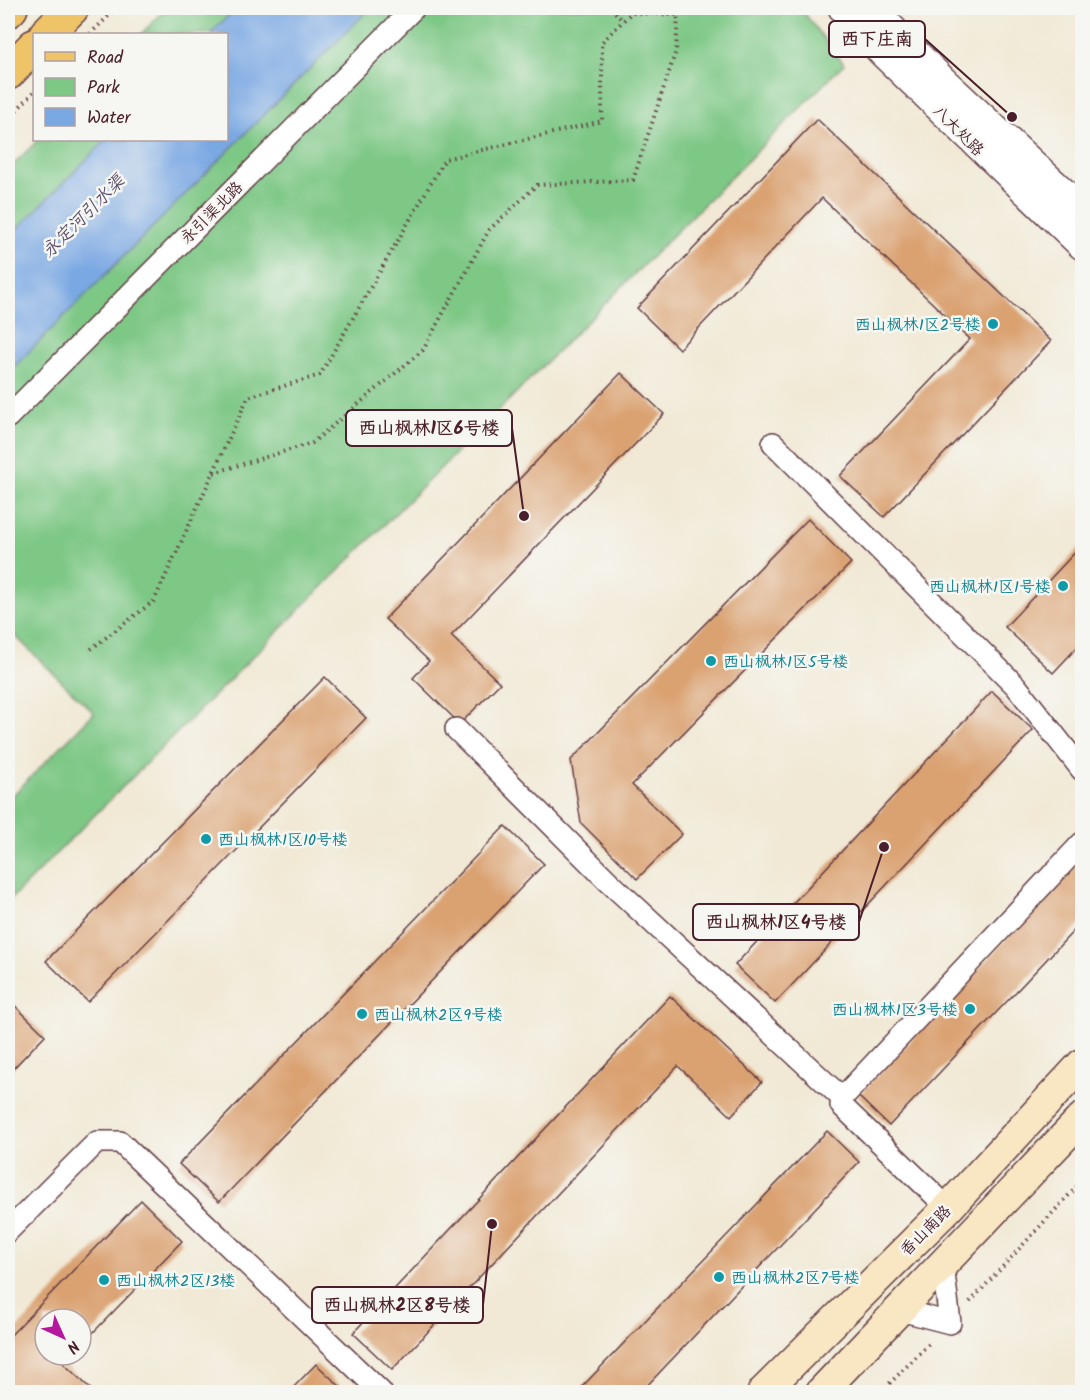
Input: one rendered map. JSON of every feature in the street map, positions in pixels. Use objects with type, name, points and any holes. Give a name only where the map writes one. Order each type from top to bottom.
[{"type":"main road","points":[[8,11],[11,8]]},
{"type":"main road","points":[[46,33],[72,8]]},
{"type":"main road","points":[[8,73],[33,47]]},
{"type":"main road","name":"香山南路","points":[[763,1392],[948,1208],[1083,1064]]},
{"type":"main road","points":[[821,1392],[1083,1118]]},
{"type":"street","name":"永引渠北路","points":[[8,417],[414,8]]},
{"type":"street","name":"八大处路","points":[[842,8],[890,61],[1083,246]]},
{"type":"street","name":"八大处路","points":[[872,8],[943,80],[1083,209]]},
{"type":"street","points":[[773,443],[1016,686],[1083,770]]},
{"type":"street","points":[[456,729],[610,883],[842,1098]]},
{"type":"street","points":[[948,1208],[842,1105],[842,1098],[1083,843]]},
{"type":"street","points":[[8,1232],[97,1142],[120,1142],[381,1392]]},
{"type":"street","points":[[900,1310],[950,1323],[943,1265]]},
{"type":"path","points":[[91,33],[117,8]]},
{"type":"path","points":[[610,8],[622,21]]},
{"type":"path","points":[[91,649],[154,601],[248,397],[320,375],[445,159],[602,121],[602,42],[631,13],[678,15],[676,51],[633,180],[537,185],[489,230],[423,350],[312,443],[213,473]]},
{"type":"path","points":[[8,119],[33,93]]},
{"type":"path","points":[[881,1392],[950,1323],[1083,1180]]},
{"type":"green space","points":[[167,8],[800,8],[844,64],[8,902],[8,800],[94,713],[8,629],[8,170],[37,141],[228,141],[228,33],[142,33]]},
{"type":"water","name":"永定河引水渠","points":[[236,8],[370,8],[8,373],[8,238],[105,141],[228,141],[228,33],[211,33]]},
{"type":"building","name":"西山枫林1区2号楼","points":[[817,119],[1051,341],[884,517],[840,476],[970,339],[822,198],[679,349],[637,308]]},
{"type":"building","points":[[621,373],[664,414],[451,636],[500,683],[460,724],[413,678],[429,661],[385,619]]},
{"type":"building","name":"西山枫林1区5号楼","points":[[808,519],[851,563],[632,785],[682,834],[637,879],[581,823],[571,760]]},
{"type":"building","name":"西山枫林1区1号楼","points":[[1082,545],[1082,642],[1053,673],[1005,627]]},
{"type":"building","name":"西山枫林1区10号楼","points":[[325,677],[366,718],[88,1002],[46,961]]},
{"type":"building","points":[[992,691],[1033,730],[775,1003],[735,965]]},
{"type":"building","name":"西山枫林2区9号楼","points":[[505,826],[544,864],[219,1202],[179,1164]]},
{"type":"building","name":"西山枫林1区3号楼","points":[[1082,859],[1082,922],[889,1126],[858,1096]]},
{"type":"building","points":[[670,996],[762,1082],[731,1116],[678,1066],[392,1370],[353,1333]]},
{"type":"building","points":[[8,999],[45,1035],[8,1074]]},
{"type":"building","name":"西山枫林2区7号楼","points":[[827,1131],[859,1162],[641,1392],[577,1392]]},
{"type":"building","name":"西山枫林2区13楼","points":[[141,1200],[182,1241],[93,1333],[93,1307],[38,1307]]},
{"type":"building","name":"西山枫林2区13楼","points":[[33,1312],[33,1367],[67,1367],[94,1392],[11,1392],[8,1389],[8,1338]]},
{"type":"building","points":[[316,1364],[346,1392],[289,1392]]},
{"type":"place","name":"西下庄南","points":[[1012,117]]},
{"type":"place","name":"西山枫林1区2号楼","points":[[993,324]]},
{"type":"place","name":"西山枫林1区6号楼","points":[[524,516]]},
{"type":"place","name":"西山枫林1区1号楼","points":[[1063,586]]},
{"type":"place","name":"西山枫林1区5号楼","points":[[711,661]]},
{"type":"place","name":"西山枫林1区10号楼","points":[[206,839]]},
{"type":"place","name":"西山枫林1区4号楼","points":[[884,847]]},
{"type":"place","name":"西山枫林1区3号楼","points":[[970,1009]]},
{"type":"place","name":"西山枫林2区9号楼","points":[[362,1014]]},
{"type":"place","name":"西山枫林2区8号楼","points":[[492,1224]]},
{"type":"place","name":"西山枫林2区7号楼","points":[[719,1277]]},
{"type":"place","name":"西山枫林2区13楼","points":[[104,1280]]}]
